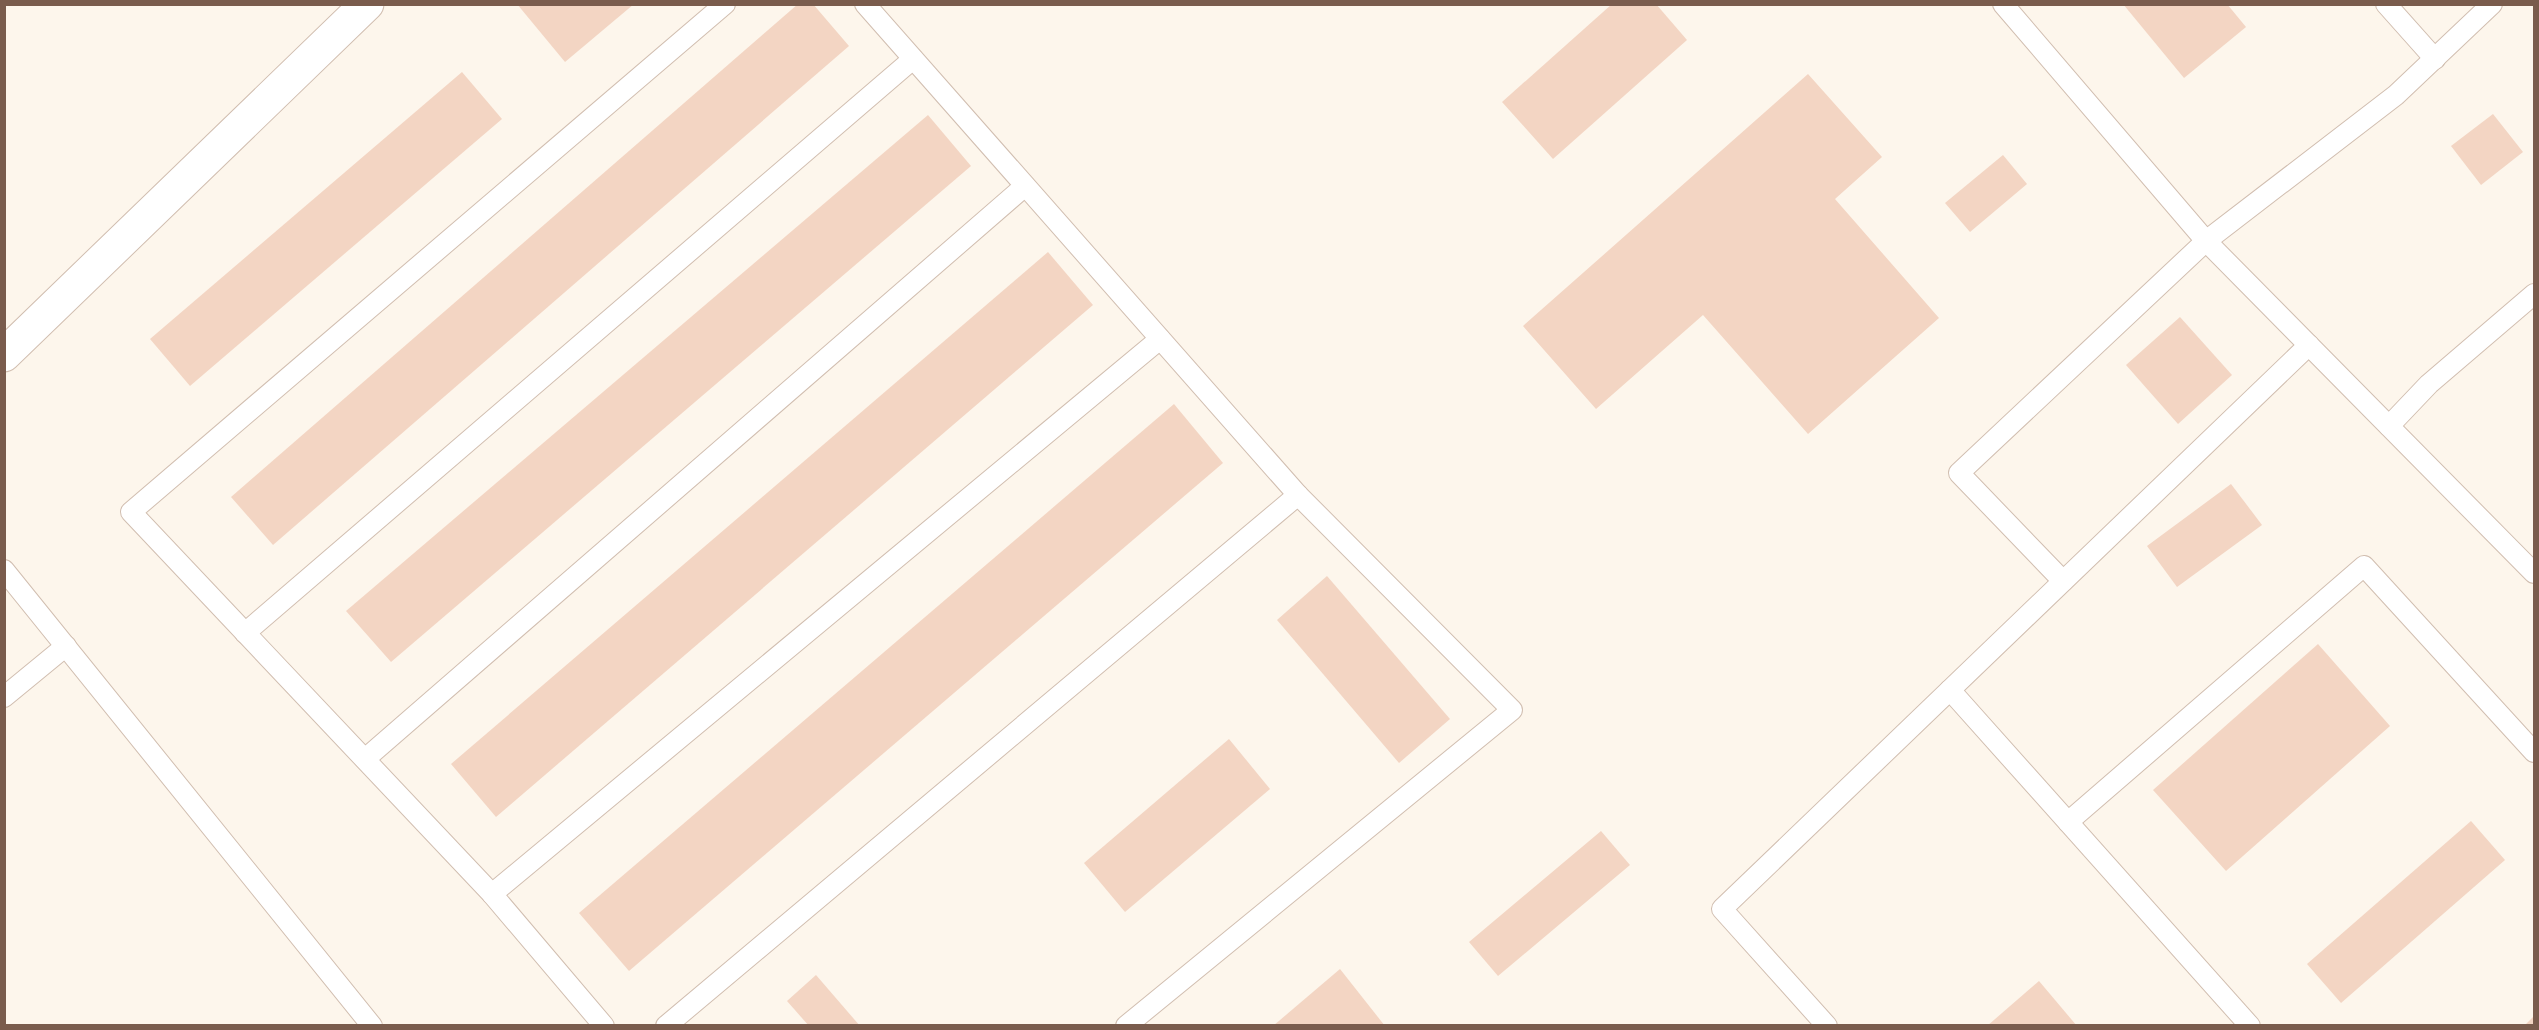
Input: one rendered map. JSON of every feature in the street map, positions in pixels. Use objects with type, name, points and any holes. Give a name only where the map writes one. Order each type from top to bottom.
[{"type":"street","points":[[4,355],[367,4]]},
{"type":"lane","points":[[604,1026],[492,894],[131,512],[724,4]]},
{"type":"lane","points":[[865,4],[1298,495],[1512,710],[1126,1026]]},
{"type":"lane","points":[[2003,4],[2206,241],[2535,573]]},
{"type":"lane","points":[[2386,4],[2435,58]]},
{"type":"lane","points":[[2063,581],[1959,473],[2206,241],[2396,95],[2492,4]]},
{"type":"lane","points":[[245,633],[913,59]]},
{"type":"lane","points":[[365,759],[1025,186]]},
{"type":"lane","points":[[2390,426],[2429,384],[2535,294]]},
{"type":"lane","points":[[492,894],[1160,339]]},
{"type":"lane","points":[[1827,1026],[1722,909],[2309,345]]},
{"type":"lane","points":[[666,1026],[1298,495]]},
{"type":"lane","points":[[2068,822],[2364,566],[2535,752]]},
{"type":"lane","points":[[4,570],[372,1026]]},
{"type":"lane","points":[[4,698],[66,646]]},
{"type":"lane","points":[[1950,690],[2250,1026]]},
{"type":"building","points":[[517,4],[634,4],[565,62]]},
{"type":"building","points":[[798,4],[813,4],[849,46],[273,545],[231,497]]},
{"type":"building","points":[[1612,4],[1656,4],[1687,40],[1553,159],[1502,102]]},
{"type":"building","points":[[2123,4],[2227,4],[2246,27],[2184,78]]},
{"type":"building","points":[[462,72],[502,119],[190,386],[150,339]]},
{"type":"building","points":[[1808,74],[1882,157],[1835,199],[1939,318],[1808,434],[1703,315],[1596,409],[1523,326]]},
{"type":"building","points":[[2493,114],[2523,152],[2481,185],[2451,146]]},
{"type":"building","points":[[928,115],[971,166],[391,662],[346,611]]},
{"type":"building","points":[[2003,155],[2027,184],[1970,232],[1945,203]]},
{"type":"building","points":[[1048,252],[1093,305],[496,817],[451,764]]},
{"type":"building","points":[[2180,317],[2232,375],[2178,424],[2126,365]]},
{"type":"building","points":[[1174,404],[1223,463],[629,971],[579,913]]},
{"type":"building","points":[[2231,484],[2262,525],[2177,587],[2147,546]]},
{"type":"building","points":[[1327,576],[1450,719],[1399,763],[1277,620]]},
{"type":"building","points":[[2318,644],[2390,726],[2226,871],[2153,790]]},
{"type":"building","points":[[1229,739],[1270,789],[1125,912],[1084,863]]},
{"type":"building","points":[[2471,821],[2505,860],[2341,1003],[2307,964]]},
{"type":"building","points":[[1601,831],[1630,865],[1498,976],[1469,942]]},
{"type":"building","points":[[1340,969],[1385,1026],[1273,1026]]},
{"type":"building","points":[[816,975],[860,1026],[809,1026],[787,1001]]},
{"type":"building","points":[[2039,981],[2077,1026],[1987,1026]]},
{"type":"building","points":[[2534,1016],[2534,1026],[2524,1026]]}]
